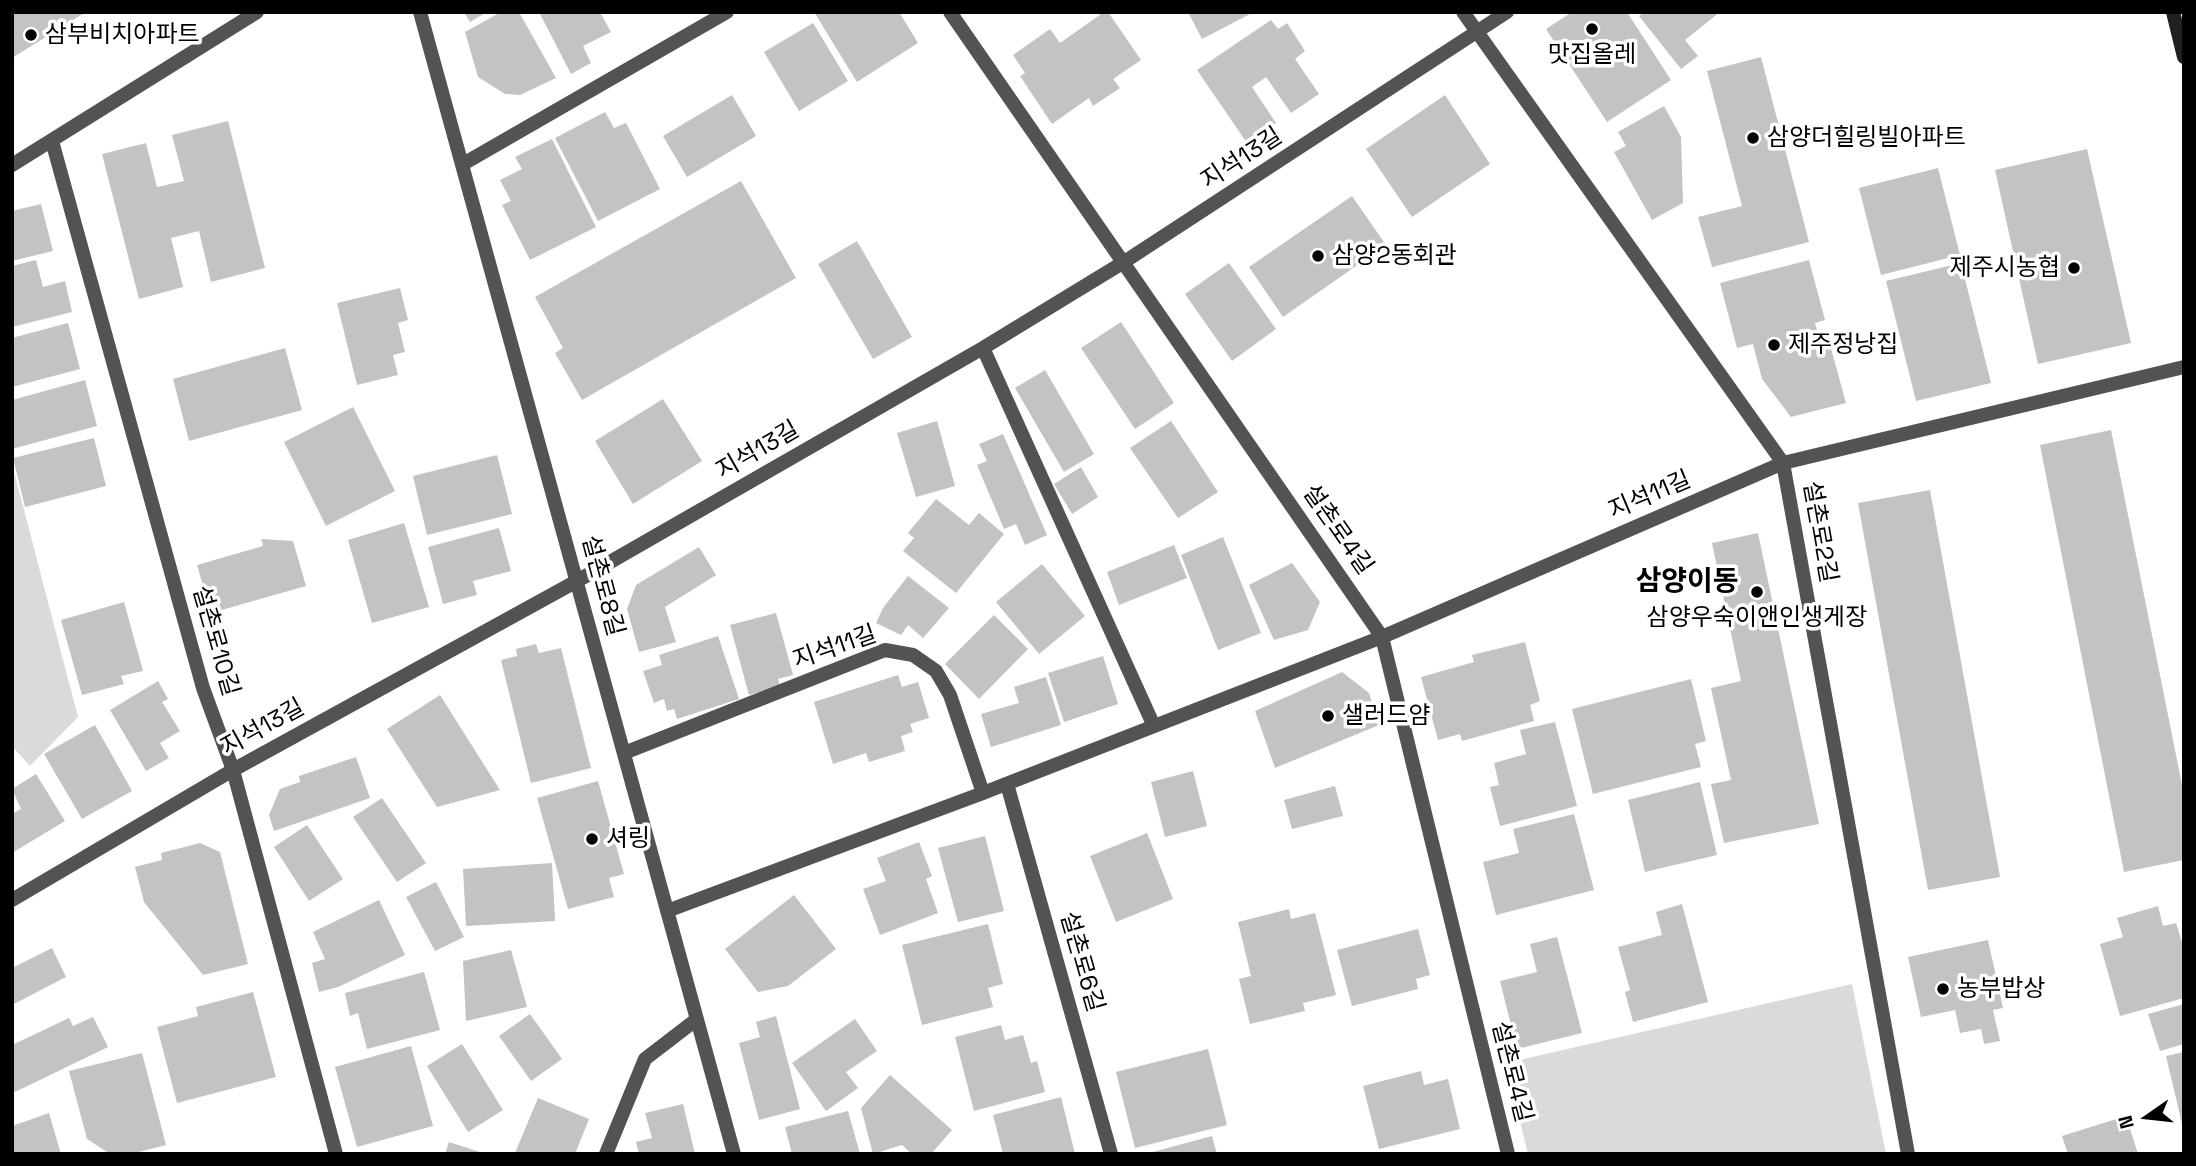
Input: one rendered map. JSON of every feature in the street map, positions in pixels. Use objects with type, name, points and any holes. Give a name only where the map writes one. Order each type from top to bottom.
[{"type":"main road","points":[[2173,12],[2184,57]]},
{"type":"street","points":[[12,165],[257,12]]},
{"type":"street","name":"설촌로8길","points":[[420,12],[734,1154]]},
{"type":"street","points":[[463,164],[727,12]]},
{"type":"street","name":"설촌로4길","points":[[950,12],[1382,637],[1508,1154]]},
{"type":"street","name":"설촌로2길","points":[[1463,12],[1783,463],[1908,1154]]},
{"type":"street","name":"지석13길","points":[[12,900],[233,770],[577,581],[984,348],[1124,262],[1507,12]]},
{"type":"street","name":"설촌로10길","points":[[52,141],[203,688],[233,770],[336,1154]]},
{"type":"street","points":[[984,348],[1153,724]]},
{"type":"street","name":"지석11길","points":[[667,911],[982,793],[1153,724],[1382,637],[1783,463],[2184,367]]},
{"type":"street","name":"지석11길","points":[[624,753],[885,650],[913,655],[936,671],[950,695],[982,793]]},
{"type":"street","name":"설촌로6길","points":[[1007,783],[1111,1154]]},
{"type":"street","points":[[606,1154],[645,1059],[697,1019]]},
{"type":"shaded area","points":[[12,464],[78,717],[30,766],[12,746]]},
{"type":"shaded area","points":[[1852,984],[1886,1154],[1528,1154],[1506,1063]]},
{"type":"building","name":"삼부비치아파트","points":[[12,12],[86,12],[12,58]]},
{"type":"building","points":[[464,12],[487,12],[470,22]]},
{"type":"building","points":[[501,12],[519,12],[556,78],[520,95],[505,94],[478,77],[465,32]]},
{"type":"building","points":[[539,12],[600,12],[611,32],[583,46],[591,63],[571,74]]},
{"type":"building","points":[[814,12],[899,12],[918,43],[857,82]]},
{"type":"building","points":[[1104,12],[1108,12],[1141,60],[1113,79],[1120,88],[1093,106],[1089,98],[1052,124],[1020,76],[1025,73],[1013,55],[1050,29],[1060,43]]},
{"type":"building","points":[[1188,12],[1254,12],[1202,39]]},
{"type":"building","points":[[1572,12],[1627,12],[1671,80],[1607,122],[1546,29]]},
{"type":"building","points":[[1645,12],[1720,12],[1685,40],[1698,56],[1681,69],[1639,16]]},
{"type":"building","points":[[1271,20],[1278,29],[1287,23],[1305,51],[1295,59],[1319,94],[1291,113],[1266,77],[1252,87],[1276,123],[1247,143],[1197,70]]},
{"type":"building","points":[[813,23],[848,81],[799,111],[764,52]]},
{"type":"building","name":"삼양더힐링빌아파트","points":[[1761,57],[1809,242],[1712,267],[1698,217],[1742,206],[1707,71]]},
{"type":"building","points":[[732,95],[756,136],[687,177],[663,136]]},
{"type":"building","points":[[1445,95],[1490,164],[1412,217],[1366,149]]},
{"type":"building","points":[[1664,106],[1681,137],[1683,203],[1652,220],[1614,152],[1626,146],[1618,132]]},
{"type":"building","points":[[605,112],[614,128],[626,123],[660,189],[598,221],[555,138]]},
{"type":"building","points":[[228,121],[265,268],[211,282],[199,231],[171,238],[183,287],[139,299],[102,154],[146,143],[157,187],[184,181],[172,135]]},
{"type":"building","points":[[552,139],[596,227],[530,260],[502,205],[511,201],[500,180],[522,169],[515,157]]},
{"type":"building","points":[[2087,149],[2131,343],[2038,364],[1995,170]]},
{"type":"building","points":[[1938,168],[1960,255],[1881,275],[1859,188]]},
{"type":"building","points":[[741,181],[796,278],[582,400],[555,353],[563,348],[535,297]]},
{"type":"building","name":"삼양2동회관","points":[[1352,196],[1386,245],[1283,317],[1249,267]]},
{"type":"building","points":[[41,204],[53,251],[12,261],[12,211]]},
{"type":"building","points":[[857,241],[912,337],[873,359],[818,264]]},
{"type":"building","points":[[36,260],[43,287],[65,281],[72,312],[12,327],[12,266]]},
{"type":"building","points":[[1809,260],[1825,320],[1815,323],[1821,344],[1829,341],[1846,403],[1791,417],[1762,379],[1753,344],[1737,348],[1720,283]]},
{"type":"building","points":[[1229,263],[1276,329],[1232,361],[1185,294]]},
{"type":"building","points":[[1961,263],[1991,383],[1916,401],[1886,281]]},
{"type":"building","points":[[400,288],[408,320],[398,323],[405,352],[393,355],[398,375],[357,385],[337,303]]},
{"type":"building","points":[[1121,322],[1174,403],[1135,429],[1081,348]]},
{"type":"building","points":[[68,323],[80,369],[12,387],[12,338]]},
{"type":"building","points":[[285,348],[302,410],[189,441],[173,379]]},
{"type":"building","points":[[1045,370],[1094,454],[1064,472],[1015,388]]},
{"type":"building","points":[[85,380],[97,426],[12,449],[12,400]]},
{"type":"building","points":[[663,399],[702,461],[633,504],[595,441]]},
{"type":"building","points":[[353,407],[395,491],[326,526],[284,442]]},
{"type":"building","points":[[937,421],[955,486],[916,497],[897,433]]},
{"type":"building","points":[[1171,421],[1218,492],[1178,518],[1130,448]]},
{"type":"building","points":[[2111,430],[2184,795],[2184,860],[2124,872],[2040,445]]},
{"type":"building","points":[[1003,434],[1047,535],[1025,545],[1016,524],[1004,529],[977,465],[987,461],[979,444]]},
{"type":"building","points":[[94,438],[106,486],[25,507],[13,458]]},
{"type":"building","points":[[497,455],[512,514],[427,535],[413,476]]},
{"type":"building","points":[[1081,467],[1098,497],[1072,514],[1054,484]]},
{"type":"building","points":[[1930,490],[2000,877],[1928,890],[1858,503]]},
{"type":"building","points":[[936,499],[969,525],[979,513],[1004,534],[956,593],[903,551],[914,538],[908,533]]},
{"type":"building","points":[[404,523],[429,607],[372,623],[348,540]]},
{"type":"building","points":[[499,528],[511,571],[473,581],[477,595],[443,604],[428,547]]},
{"type":"building","points":[[1758,533],[1819,824],[1724,843],[1711,784],[1731,780],[1711,688],[1741,681],[1712,543]]},
{"type":"building","points":[[1223,537],[1261,633],[1218,650],[1181,555]]},
{"type":"building","points":[[261,539],[293,541],[306,586],[211,613],[197,565],[263,546]]},
{"type":"building","points":[[1174,545],[1187,578],[1119,605],[1107,572]]},
{"type":"building","points":[[699,547],[716,575],[665,607],[676,642],[639,652],[627,609],[636,585]]},
{"type":"building","points":[[1292,563],[1320,602],[1308,630],[1274,640],[1249,585]]},
{"type":"building","points":[[1042,564],[1085,616],[1039,654],[996,602]]},
{"type":"building","points":[[908,576],[949,608],[923,638],[908,625],[901,635],[876,623],[883,608]]},
{"type":"building","points":[[124,602],[143,671],[121,676],[124,684],[82,695],[61,620]]},
{"type":"building","points":[[776,613],[793,675],[778,679],[780,686],[749,695],[730,625]]},
{"type":"building","points":[[994,615],[1028,649],[979,699],[945,664]]},
{"type":"building","points":[[718,636],[739,699],[677,719],[674,709],[667,711],[664,699],[654,703],[643,671],[662,665],[659,655]]},
{"type":"building","points":[[1525,642],[1540,701],[1530,705],[1534,721],[1462,741],[1460,734],[1438,740],[1421,677],[1474,662],[1472,655]]},
{"type":"building","points":[[536,644],[539,653],[561,648],[591,768],[531,783],[501,660],[517,656],[516,649]]},
{"type":"building","points":[[1103,656],[1118,704],[1064,722],[1048,673]]},
{"type":"building","points":[[1342,672],[1369,693],[1379,725],[1275,768],[1255,711]]},
{"type":"building","points":[[898,675],[902,687],[918,682],[929,718],[910,724],[913,732],[901,736],[905,751],[869,762],[866,753],[833,764],[814,702]]},
{"type":"building","points":[[1046,677],[1061,725],[991,747],[981,714],[1019,703],[1014,687]]},
{"type":"building","points":[[1691,679],[1706,741],[1695,744],[1701,767],[1593,794],[1572,709]]},
{"type":"building","points":[[158,681],[168,699],[162,702],[180,731],[160,743],[169,758],[146,771],[110,710]]},
{"type":"building","points":[[440,695],[500,790],[437,807],[387,729]]},
{"type":"building","points":[[1555,722],[1577,806],[1500,826],[1490,787],[1499,785],[1494,763],[1526,754],[1520,730]]},
{"type":"building","points":[[95,725],[132,791],[82,819],[44,754]]},
{"type":"building","points":[[356,757],[370,798],[274,831],[269,815],[280,789],[300,782],[299,776]]},
{"type":"building","points":[[1193,771],[1207,826],[1165,837],[1151,782]]},
{"type":"building","points":[[36,774],[65,821],[12,853],[12,814],[21,809],[12,789]]},
{"type":"building","points":[[598,781],[624,874],[609,878],[614,897],[568,909],[537,798]]},
{"type":"building","points":[[1700,782],[1717,855],[1645,872],[1628,800]]},
{"type":"building","points":[[1335,786],[1343,816],[1292,829],[1284,800]]},
{"type":"building","points":[[382,798],[426,863],[397,882],[353,817]]},
{"type":"building","points":[[1574,814],[1594,890],[1496,915],[1483,862],[1519,853],[1513,829]]},
{"type":"building","points":[[307,825],[343,879],[309,901],[274,847]]},
{"type":"building","points":[[1147,833],[1173,899],[1116,922],[1090,856]]},
{"type":"building","points":[[985,836],[1004,911],[958,922],[938,848]]},
{"type":"building","points":[[919,842],[932,876],[926,879],[938,913],[880,935],[863,889],[886,881],[877,858]]},
{"type":"building","points":[[200,843],[220,852],[248,964],[203,975],[144,902],[135,867],[162,860],[161,853]]},
{"type":"building","points":[[552,863],[555,921],[466,926],[463,869]]},
{"type":"building","points":[[436,882],[464,937],[435,951],[406,897]]},
{"type":"building","points":[[794,895],[836,949],[788,986],[758,992],[725,949]]},
{"type":"building","points":[[379,900],[405,955],[338,987],[319,992],[312,963],[325,959],[313,932]]},
{"type":"building","points":[[1682,904],[1708,1002],[1633,1022],[1625,992],[1630,990],[1618,947],[1662,935],[1656,912]]},
{"type":"building","points":[[2158,906],[2163,926],[2176,923],[2184,949],[2184,998],[2120,1016],[2100,944],[2123,937],[2117,918]]},
{"type":"building","points":[[1289,909],[1291,919],[1315,913],[1336,995],[1303,1003],[1305,1011],[1250,1024],[1239,979],[1251,976],[1238,922]]},
{"type":"building","points":[[988,924],[1003,984],[988,988],[993,1007],[922,1025],[902,945]]},
{"type":"building","points":[[1418,929],[1430,975],[1416,979],[1418,989],[1352,1006],[1337,950]]},
{"type":"building","points":[[1557,937],[1582,1033],[1517,1049],[1500,981],[1537,972],[1530,944]]},
{"type":"building","points":[[1988,940],[2003,1008],[1993,1010],[2000,1041],[1984,1044],[1981,1029],[1960,1033],[1955,1010],[1921,1017],[1908,957]]},
{"type":"building","points":[[52,948],[66,977],[12,1005],[12,968]]},
{"type":"building","points":[[511,950],[527,1007],[466,1021],[463,961]]},
{"type":"building","points":[[424,972],[440,1030],[367,1049],[358,1013],[350,1016],[345,993]]},
{"type":"building","points":[[253,992],[276,1077],[177,1103],[157,1027],[198,1016],[196,1007]]},
{"type":"building","points":[[2184,1004],[2184,1044],[2160,1051],[2148,1014]]},
{"type":"building","points":[[530,1014],[562,1059],[531,1081],[499,1036]]},
{"type":"building","points":[[776,1016],[800,1109],[759,1120],[739,1043],[760,1037],[756,1022]]},
{"type":"building","points":[[93,1017],[108,1047],[15,1092],[12,1086],[12,1045],[69,1018],[73,1026]]},
{"type":"building","points":[[855,1019],[877,1051],[846,1072],[858,1088],[826,1111],[792,1063]]},
{"type":"building","points":[[1001,1025],[1005,1040],[1023,1035],[1031,1063],[1037,1061],[1045,1092],[974,1111],[955,1037]]},
{"type":"building","points":[[462,1044],[503,1110],[468,1132],[427,1066]]},
{"type":"building","points":[[411,1046],[433,1126],[357,1147],[335,1067]]},
{"type":"building","points":[[1208,1049],[1227,1125],[1135,1148],[1116,1072]]},
{"type":"building","points":[[2184,1052],[2184,1127],[2183,1128],[2166,1056]]},
{"type":"building","points":[[142,1053],[166,1145],[131,1154],[110,1154],[87,1139],[69,1071]]},
{"type":"building","points":[[1421,1071],[1424,1085],[1448,1079],[1460,1129],[1379,1149],[1363,1086]]},
{"type":"building","points":[[890,1075],[952,1130],[931,1154],[912,1154],[902,1145],[873,1154],[861,1108]]},
{"type":"building","points":[[1061,1097],[1075,1154],[1003,1154],[993,1115]]},
{"type":"building","points":[[538,1098],[589,1119],[575,1154],[515,1153]]},
{"type":"building","points":[[683,1104],[695,1154],[639,1154],[636,1142],[652,1138],[645,1113]]},
{"type":"building","points":[[848,1111],[860,1154],[792,1154],[785,1127]]},
{"type":"building","points":[[49,1113],[61,1154],[12,1154],[12,1126]]},
{"type":"building","points":[[2126,1116],[2138,1154],[2068,1154],[2062,1136]]},
{"type":"building","points":[[1212,1136],[1217,1154],[1149,1154],[1149,1153]]},
{"type":"building","points":[[449,1142],[483,1153],[483,1154],[445,1154]]},
{"type":"place","name":"맛집올레","points":[[1592,29]]},
{"type":"place","name":"삼부비치아파트","points":[[31,35]]},
{"type":"place","name":"삼양더힐링빌아파트","points":[[1753,138]]},
{"type":"place","name":"삼양2동회관","points":[[1318,256]]},
{"type":"place","name":"제주시농협","points":[[2074,268]]},
{"type":"place","name":"제주정낭집","points":[[1774,345]]},
{"type":"place","name":"삼양우숙이앤인생게장","points":[[1757,592]]},
{"type":"place","name":"샐러드얌","points":[[1328,716]]},
{"type":"place","name":"셔링","points":[[592,839]]},
{"type":"place","name":"농부밥상","points":[[1943,989]]},
{"type":"district","name":"삼양이동","points":[[1687,582]]}]
